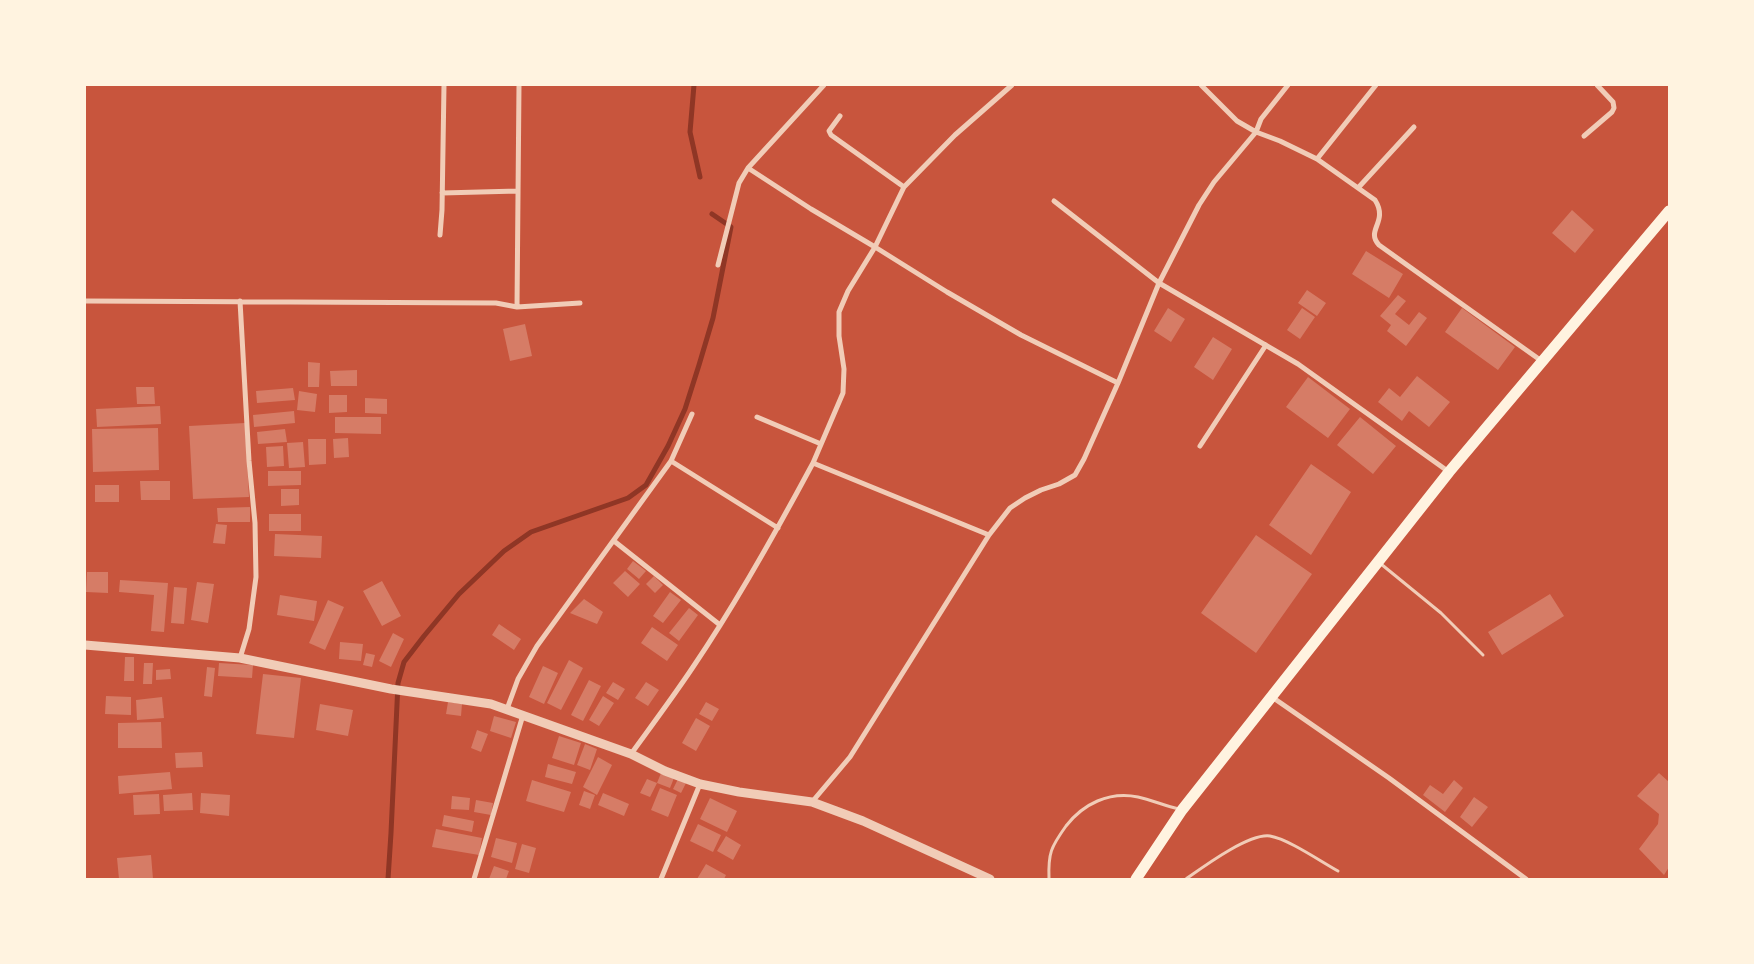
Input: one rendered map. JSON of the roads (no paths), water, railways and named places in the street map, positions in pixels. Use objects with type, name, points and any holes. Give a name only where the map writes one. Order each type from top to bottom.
[{"type":"main road","points":[[1136,879],[1182,810],[1449,472],[1669,211]]},
{"type":"street","points":[[440,236],[444,85]]},
{"type":"street","points":[[517,307],[519,85]]},
{"type":"street","points":[[718,265],[739,183],[752,171],[824,85]]},
{"type":"street","points":[[631,754],[693,668],[720,625],[778,528],[813,463],[843,393],[844,369],[839,336],[839,312],[848,291],[875,247],[904,187],[955,135],[1012,85]]},
{"type":"street","points":[[1201,85],[1237,121],[1256,132],[1280,141],[1316,159],[1375,200],[1381,213],[1374,235],[1375,241],[1379,245],[1543,362]]},
{"type":"street","points":[[812,802],[850,757],[989,536],[1010,508],[1025,498],[1075,475],[1118,383],[1159,283],[1200,205],[1214,182],[1256,132],[1261,118],[1288,85]]},
{"type":"street","points":[[1316,159],[1376,85]]},
{"type":"street","points":[[1584,136],[1612,112],[1614,108],[1612,102],[1597,85]]},
{"type":"street","points":[[840,116],[829,131],[830,135],[904,187]]},
{"type":"street","points":[[1358,188],[1414,127]]},
{"type":"street","points":[[752,171],[947,292],[1022,335],[1118,383]]},
{"type":"street","points":[[442,193],[518,192]]},
{"type":"street","points":[[1054,202],[1159,283],[1298,364],[1449,472]]},
{"type":"street","points":[[85,301],[496,304],[517,307],[580,303]]},
{"type":"street","points":[[240,301],[249,461],[255,523],[256,576],[249,629],[240,658]]},
{"type":"street","points":[[1200,446],[1266,345]]},
{"type":"street","points":[[507,709],[526,663],[671,461],[692,414]]},
{"type":"street","points":[[756,416],[821,444]]},
{"type":"street","points":[[671,461],[778,528]]},
{"type":"street","points":[[813,463],[989,536]]},
{"type":"street","points":[[614,541],[720,625]]},
{"type":"street","points":[[85,645],[240,658],[411,693],[492,704],[576,736],[631,754],[665,771],[700,784],[739,792],[812,802],[862,821],[990,879]]},
{"type":"street","points":[[1272,697],[1389,778],[1526,879]]},
{"type":"street","points":[[474,879],[523,715]]},
{"type":"street","points":[[661,879],[700,784]]},
{"type":"lane","points":[[1379,562],[1441,613],[1483,655]]},
{"type":"lane","points":[[1049,879],[1048,859],[1054,842],[1074,816],[1090,804],[1103,798],[1137,797],[1182,810]]},
{"type":"lane","points":[[1186,879],[1235,847],[1254,838],[1269,836],[1284,841],[1338,871]]},
{"type":"waterway","points":[[694,85],[690,132],[700,177]]},
{"type":"waterway","points":[[388,879],[398,683],[404,662],[459,594],[504,551],[531,532],[628,498],[646,485],[668,446],[685,409],[713,318],[731,227],[712,214]]}]
